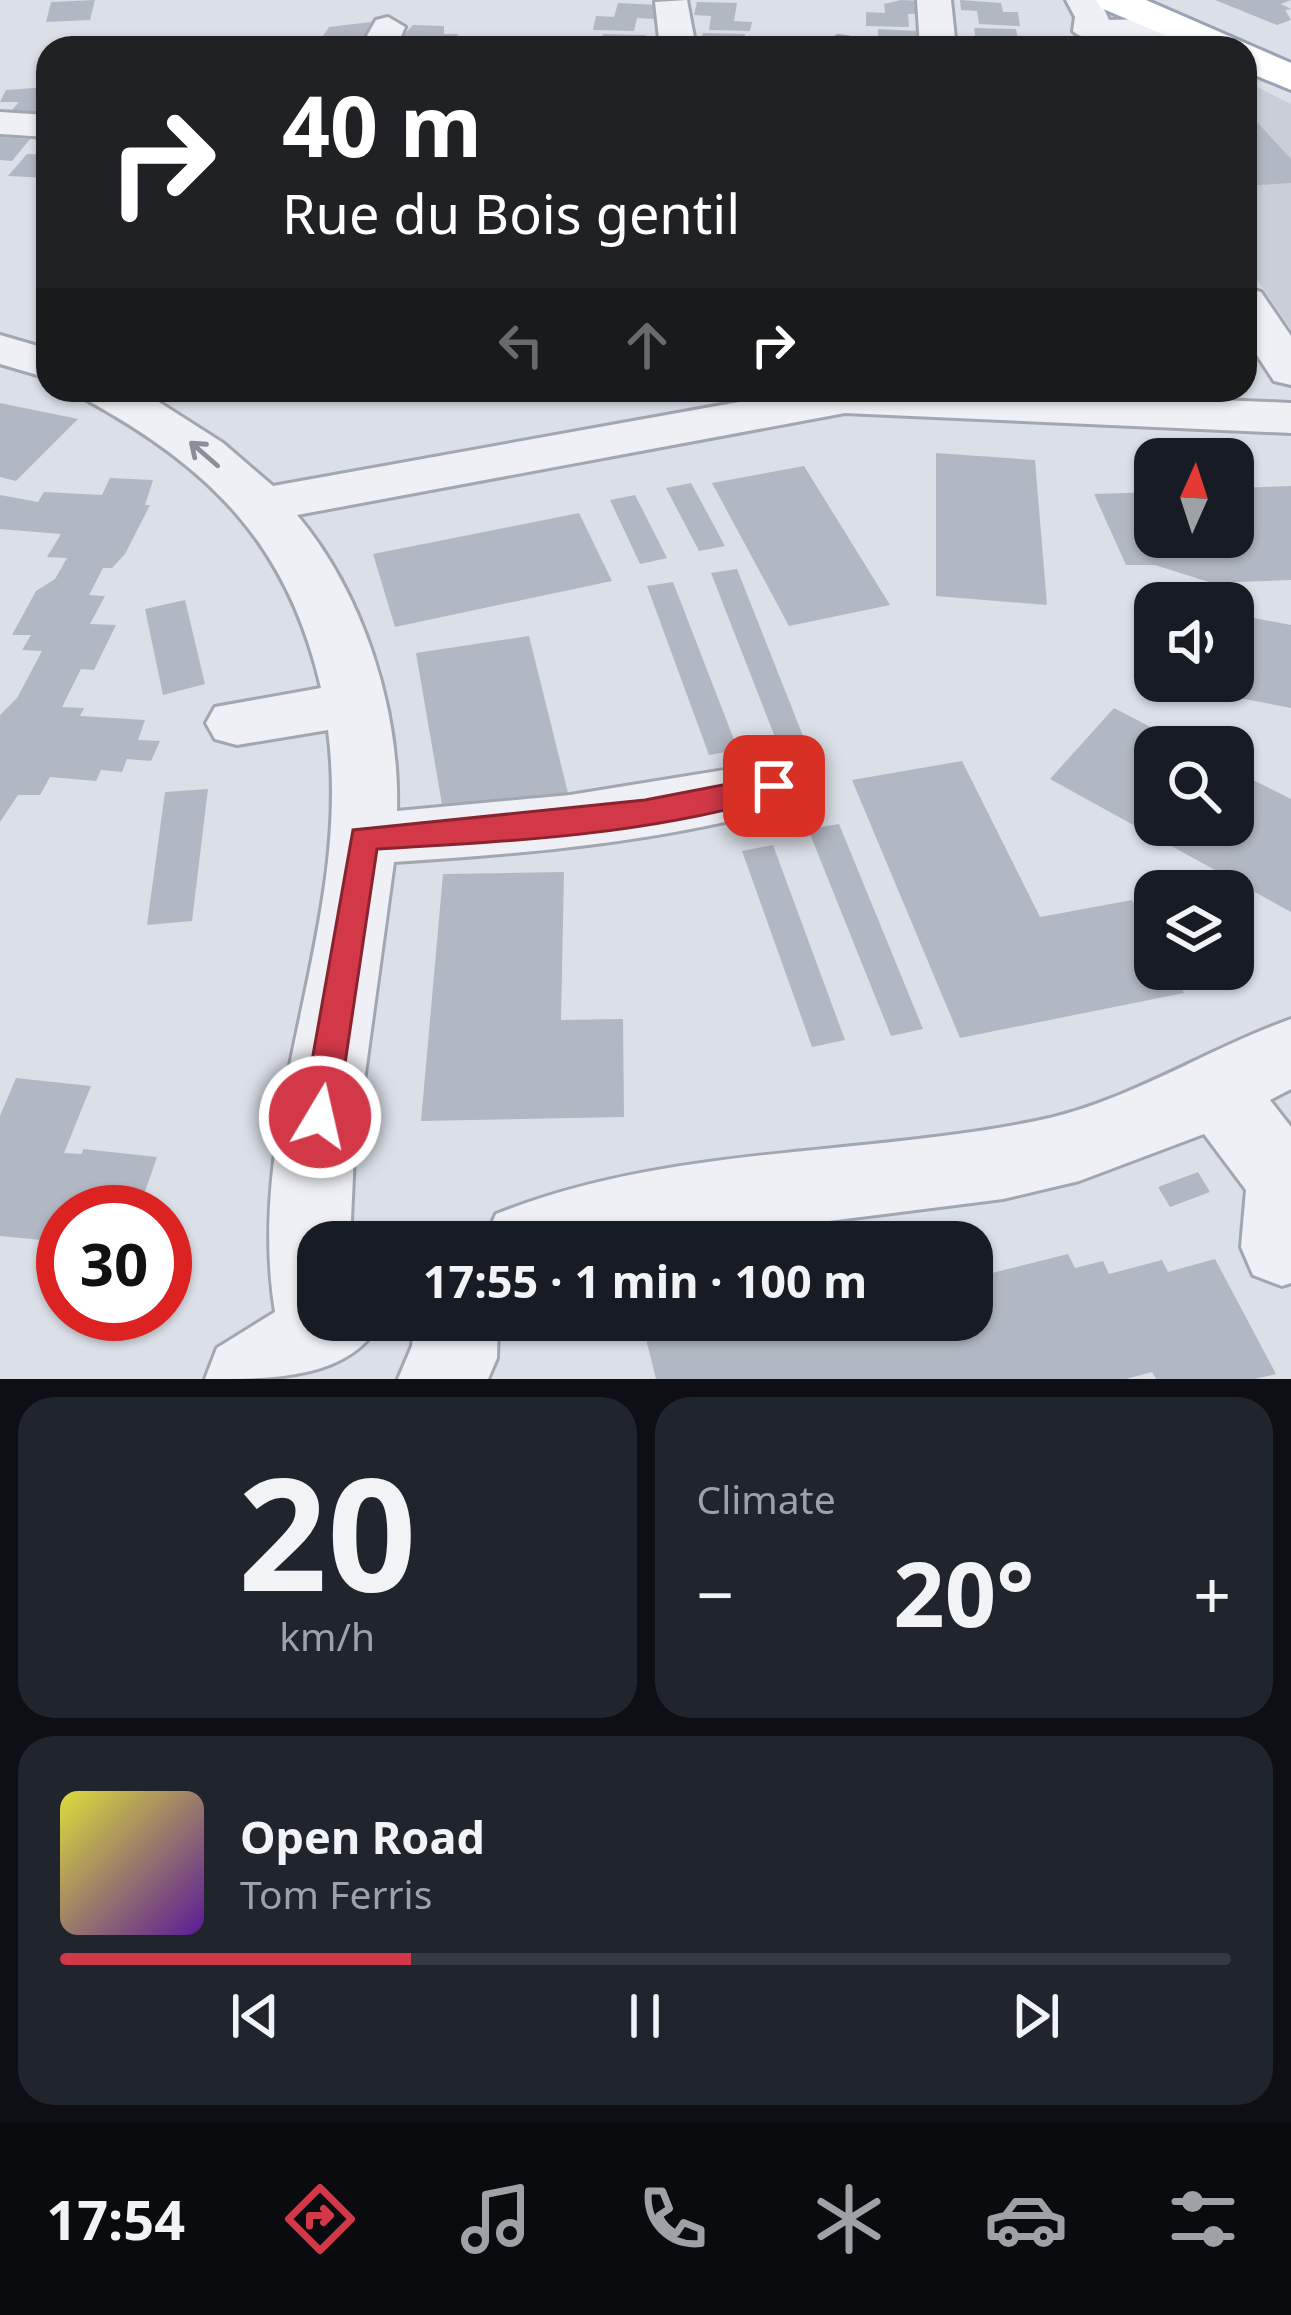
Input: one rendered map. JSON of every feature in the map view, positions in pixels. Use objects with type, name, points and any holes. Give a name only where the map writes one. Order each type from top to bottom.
[{"type":"main road","points":[[1125,4],[1203,36]]},
{"type":"street","points":[[934,0],[937,36]]},
{"type":"street","points":[[672,2],[677,36]]},
{"type":"street","points":[[1084,26],[1125,4]]},
{"type":"street","points":[[1084,26],[1186,28]]},
{"type":"street","points":[[0,123],[36,125]]},
{"type":"street","points":[[1257,320],[1291,371]]},
{"type":"street","points":[[0,349],[36,360]]},
{"type":"street","points":[[127,402],[172,426],[262,506],[320,603],[354,704],[364,838],[312,1164],[312,1221]]},
{"type":"street","points":[[262,506],[822,402]]},
{"type":"street","points":[[933,402],[1291,418]]},
{"type":"street","points":[[237,723],[354,704]]},
{"type":"street","points":[[364,838],[481,832],[645,811],[774,786]]},
{"type":"street","points":[[593,1221],[644,1205],[728,1191],[1002,1163],[1104,1140],[1217,1092],[1291,1051]]},
{"type":"street","points":[[1217,1092],[1286,1204]]},
{"type":"street","points":[[248,1379],[299,1341]]},
{"type":"street","points":[[441,1379],[454,1358],[455,1341]]},
{"type":"shaded area","points":[[1257,87],[1291,104],[1291,329],[1257,279]]},
{"type":"building","points":[[95,0],[90,20],[46,22],[51,2]]},
{"type":"building","points":[[960,0],[1001,3],[1003,12],[1018,12],[1020,26],[979,24],[977,11],[961,10]]},
{"type":"building","points":[[1215,0],[1291,0],[1281,4],[1291,9],[1285,10],[1291,20],[1277,25]]},
{"type":"building","points":[[924,1],[925,14],[908,14],[909,27],[866,26],[866,12],[885,13],[884,4]]},
{"type":"building","points":[[697,2],[737,3],[734,21],[752,22],[750,31],[709,30],[711,16],[694,15]]},
{"type":"building","points":[[618,3],[659,5],[655,19],[637,18],[634,31],[593,30],[596,16],[614,17]]},
{"type":"building","points":[[371,22],[365,36],[323,36],[329,27]]},
{"type":"building","points":[[413,25],[444,26],[444,34],[458,34],[458,36],[403,36]]},
{"type":"building","points":[[974,28],[1016,29],[1017,36],[975,36]]},
{"type":"building","points":[[878,29],[920,31],[920,36],[878,36]]},
{"type":"building","points":[[703,33],[745,34],[745,36]]},
{"type":"building","points":[[36,88],[36,120],[4,119],[19,102],[0,102],[6,90]]},
{"type":"building","points":[[1257,122],[1291,159],[1291,183],[1257,185]]},
{"type":"building","points":[[0,137],[30,139],[12,161],[0,160]]},
{"type":"building","points":[[27,154],[36,154],[36,177],[8,176]]},
{"type":"building","points":[[0,403],[78,419],[16,481],[0,477]]},
{"type":"building","points":[[936,453],[1035,460],[1047,605],[936,596]]},
{"type":"building","points":[[804,466],[890,605],[789,626],[712,483]]},
{"type":"building","points":[[110,478],[153,480],[145,505],[150,505],[125,554],[112,568],[103,568],[89,595],[105,596],[90,624],[116,625],[94,670],[81,669],[62,707],[84,708],[80,716],[145,720],[138,740],[160,741],[151,761],[127,759],[122,772],[101,770],[96,781],[50,777],[40,795],[18,795],[0,822],[0,715],[17,698],[42,651],[22,650],[31,635],[12,635],[36,591],[55,579],[67,558],[47,557],[61,534],[0,529],[0,495],[38,502],[44,492],[102,495]]},
{"type":"building","points":[[691,483],[725,546],[699,551],[666,488]]},
{"type":"building","points":[[1291,486],[1291,580],[1209,582],[1155,565],[1126,565],[1094,494],[1134,493],[1134,558],[1254,558],[1254,487]]},
{"type":"building","points":[[635,495],[667,558],[640,564],[610,500]]},
{"type":"building","points":[[579,513],[612,581],[395,627],[373,554]]},
{"type":"building","points":[[737,569],[805,741],[778,745],[711,573]]},
{"type":"building","points":[[673,582],[738,750],[709,755],[647,586]]},
{"type":"building","points":[[185,600],[205,684],[163,695],[145,609]]},
{"type":"building","points":[[1254,618],[1291,625],[1291,708],[1254,701]]},
{"type":"building","points":[[529,636],[570,801],[445,822],[416,653]]},
{"type":"building","points":[[1114,708],[1149,726],[1134,726],[1134,825],[1050,779]]},
{"type":"building","points":[[962,761],[1040,917],[1132,900],[1134,990],[1184,993],[960,1038],[852,780]]},
{"type":"building","points":[[1254,780],[1291,799],[1291,912],[1254,892],[1254,870],[1215,870],[1171,846],[1254,846]]},
{"type":"building","points":[[208,789],[192,921],[147,925],[165,792]]},
{"type":"building","points":[[839,824],[923,1029],[891,1036],[808,829]]},
{"type":"building","points":[[773,845],[845,1040],[812,1047],[742,851]]},
{"type":"building","points":[[564,872],[561,1020],[623,1019],[624,1117],[421,1121],[443,874]]},
{"type":"building","points":[[16,1078],[91,1086],[64,1153],[82,1154],[83,1149],[157,1157],[147,1185],[36,1185],[36,1239],[0,1236],[0,1116]]},
{"type":"building","points":[[1198,1172],[1210,1192],[1170,1207],[1158,1187]]},
{"type":"building","points":[[1068,1254],[1075,1268],[1103,1261],[1109,1274],[1162,1260],[1168,1272],[1215,1259],[1276,1374],[1255,1379],[1156,1379],[1152,1372],[1126,1379],[656,1379],[646,1341],[993,1341],[993,1273]]},
{"type":"route","points":[[320,1117],[364,838],[481,832],[645,811],[774,786]]}]
